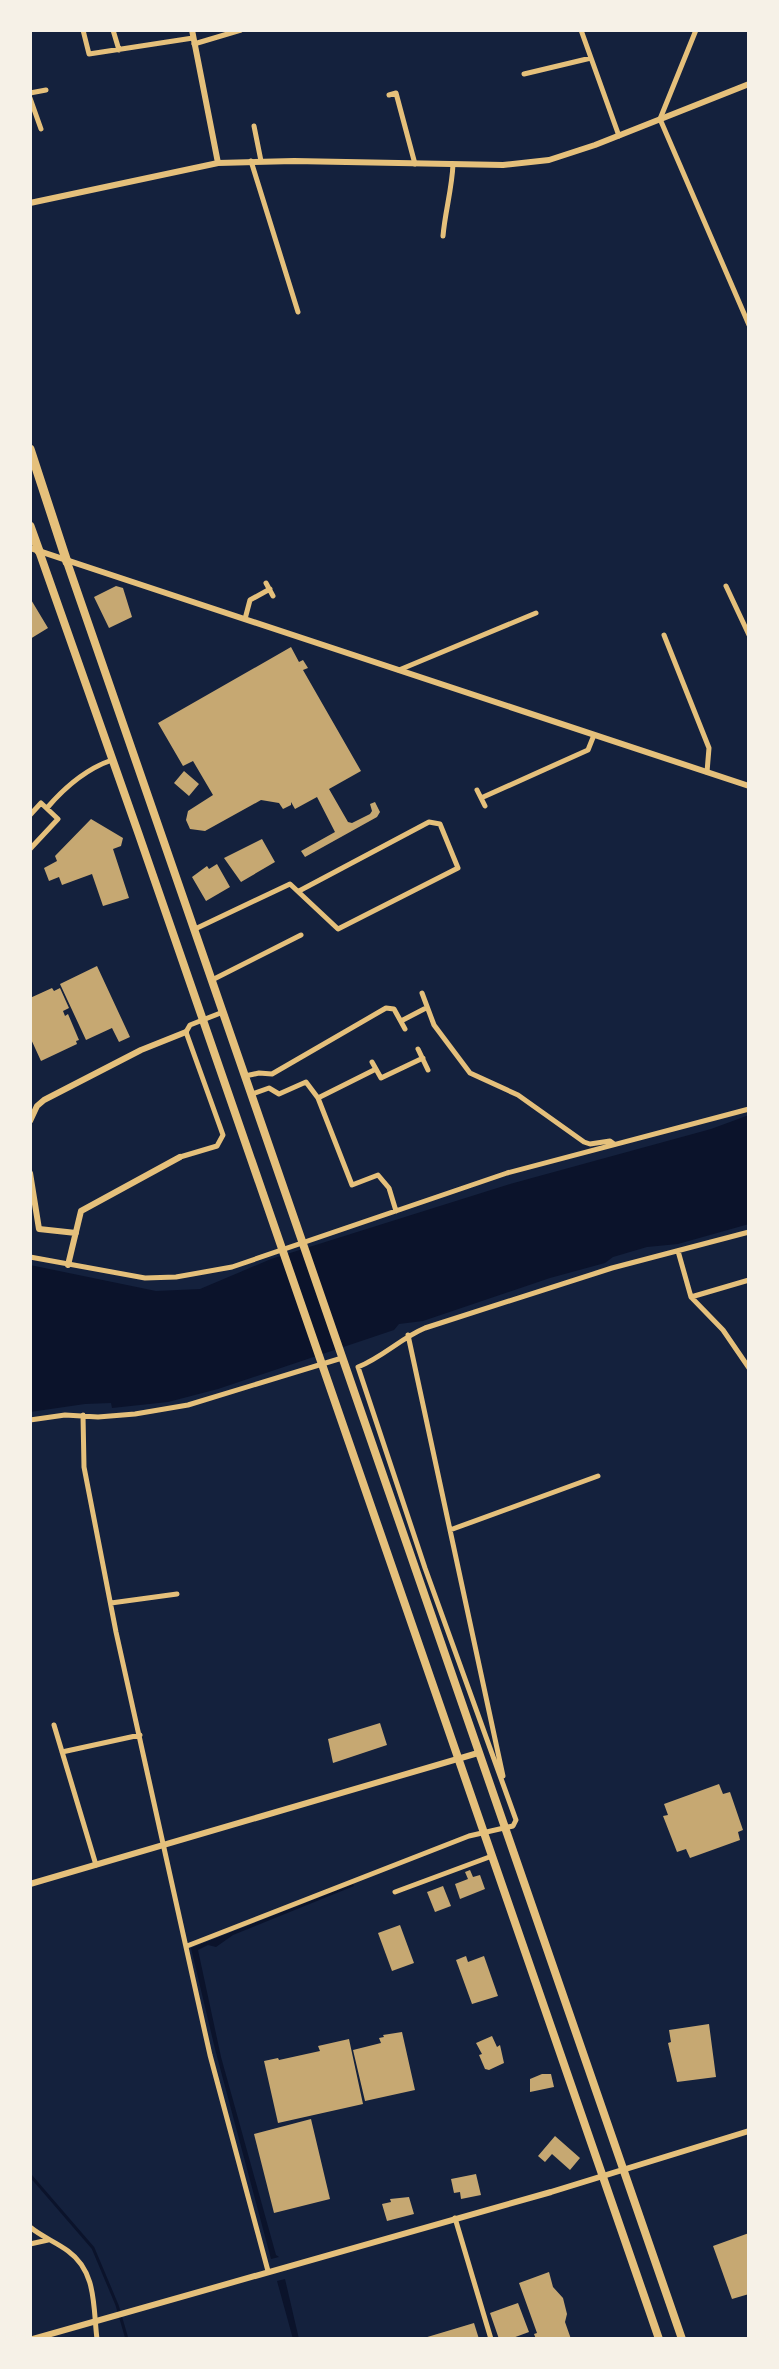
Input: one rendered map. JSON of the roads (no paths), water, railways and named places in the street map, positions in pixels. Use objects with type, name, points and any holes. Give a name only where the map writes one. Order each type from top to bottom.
[{"type":"highway","points":[[30,449],[67,562]]},
{"type":"highway","points":[[30,526],[34,550]]},
{"type":"main road","points":[[34,550],[113,760],[659,2339]]},
{"type":"main road","points":[[67,562],[682,2339]]},
{"type":"street","points":[[83,30],[89,54],[241,30]]},
{"type":"street","points":[[113,30],[119,50]]},
{"type":"street","points":[[581,30],[619,136]]},
{"type":"street","points":[[696,30],[660,119],[749,325]]},
{"type":"street","points":[[193,37],[218,163]]},
{"type":"street","points":[[524,74],[591,58]]},
{"type":"street","points":[[30,203],[218,163],[503,165],[549,160],[619,136],[749,84]]},
{"type":"street","points":[[41,129],[30,96],[46,90]]},
{"type":"street","points":[[389,95],[396,93],[415,164]]},
{"type":"street","points":[[254,126],[261,161]]},
{"type":"street","points":[[251,161],[298,312]]},
{"type":"street","points":[[443,236],[453,164]]},
{"type":"street","points":[[34,550],[749,786]]},
{"type":"street","points":[[266,583],[273,596]]},
{"type":"street","points":[[726,586],[746,620],[749,635]]},
{"type":"street","points":[[245,619],[250,600],[270,589]]},
{"type":"street","points":[[399,670],[536,613]]},
{"type":"street","points":[[664,635],[709,748],[707,772]]},
{"type":"street","points":[[481,798],[588,750],[594,735]]},
{"type":"street","points":[[47,808],[60,793],[95,766],[113,760]]},
{"type":"street","points":[[477,790],[485,806]]},
{"type":"street","points":[[30,815],[41,803],[58,819],[30,849]]},
{"type":"street","points":[[195,929],[290,884],[338,929],[458,868],[440,824],[429,822],[299,891]]},
{"type":"street","points":[[212,980],[301,935]]},
{"type":"street","points":[[422,993],[434,1025],[474,1076],[518,1095],[584,1142],[610,1141],[614,1144]]},
{"type":"street","points":[[245,1076],[272,1074],[386,1008],[394,1009],[405,1029]]},
{"type":"street","points":[[401,1021],[426,1008]]},
{"type":"street","points":[[30,1121],[37,1106],[44,1100],[141,1050],[186,1032],[190,1025],[202,1019],[223,1012]]},
{"type":"street","points":[[68,1265],[81,1211],[180,1157],[217,1146],[223,1135],[186,1032]]},
{"type":"street","points":[[418,1049],[428,1070]]},
{"type":"street","points":[[372,1062],[381,1078],[423,1058]]},
{"type":"street","points":[[318,1098],[376,1069]]},
{"type":"street","points":[[252,1094],[269,1088],[279,1094],[306,1082],[318,1098],[352,1185],[378,1175],[389,1188],[396,1211]]},
{"type":"street","points":[[30,1257],[145,1278],[176,1277],[232,1267],[507,1173],[749,1109]]},
{"type":"street","points":[[30,1173],[39,1229],[76,1233]]},
{"type":"street","points":[[187,1946],[469,1836],[513,1826],[516,1820],[425,1568],[358,1367],[385,1354],[408,1335],[544,1289],[749,1232]]},
{"type":"street","points":[[678,1251],[691,1297],[723,1330],[747,1360],[749,1368]]},
{"type":"street","points":[[691,1297],[749,1280]]},
{"type":"street","points":[[408,1335],[503,1772],[502,1781]]},
{"type":"street","points":[[30,1420],[135,1414],[188,1405],[341,1356]]},
{"type":"street","points":[[83,1415],[84,1467],[163,1846],[210,2055],[268,2271]]},
{"type":"street","points":[[450,1530],[598,1476]]},
{"type":"street","points":[[111,1603],[177,1594]]},
{"type":"street","points":[[54,1725],[96,1865]]},
{"type":"street","points":[[62,1752],[140,1735]]},
{"type":"street","points":[[30,1884],[478,1753]]},
{"type":"street","points":[[395,1892],[493,1856]]},
{"type":"street","points":[[33,2339],[601,2177],[749,2131]]},
{"type":"street","points":[[455,2218],[491,2339]]},
{"type":"street","points":[[30,2227],[70,2252],[85,2268],[91,2283],[97,2339]]},
{"type":"street","points":[[30,2244],[48,2240]]},
{"type":"water","points":[[749,1115],[749,1224],[678,1244],[647,1247],[613,1257],[605,1263],[550,1278],[423,1321],[399,1324],[394,1330],[218,1389],[168,1402],[112,1408],[111,1403],[85,1404],[30,1412],[30,1265],[156,1291],[200,1289],[271,1259],[510,1184],[711,1129]]},
{"type":"water","points":[[353,1884],[233,1935],[216,1947],[208,1945],[198,1950],[221,2057],[279,2257],[271,2259],[191,1948]]},
{"type":"water","points":[[285,2279],[299,2339],[293,2339],[277,2281]]},
{"type":"waterway","points":[[30,2175],[93,2248],[117,2305],[127,2339]]}]
